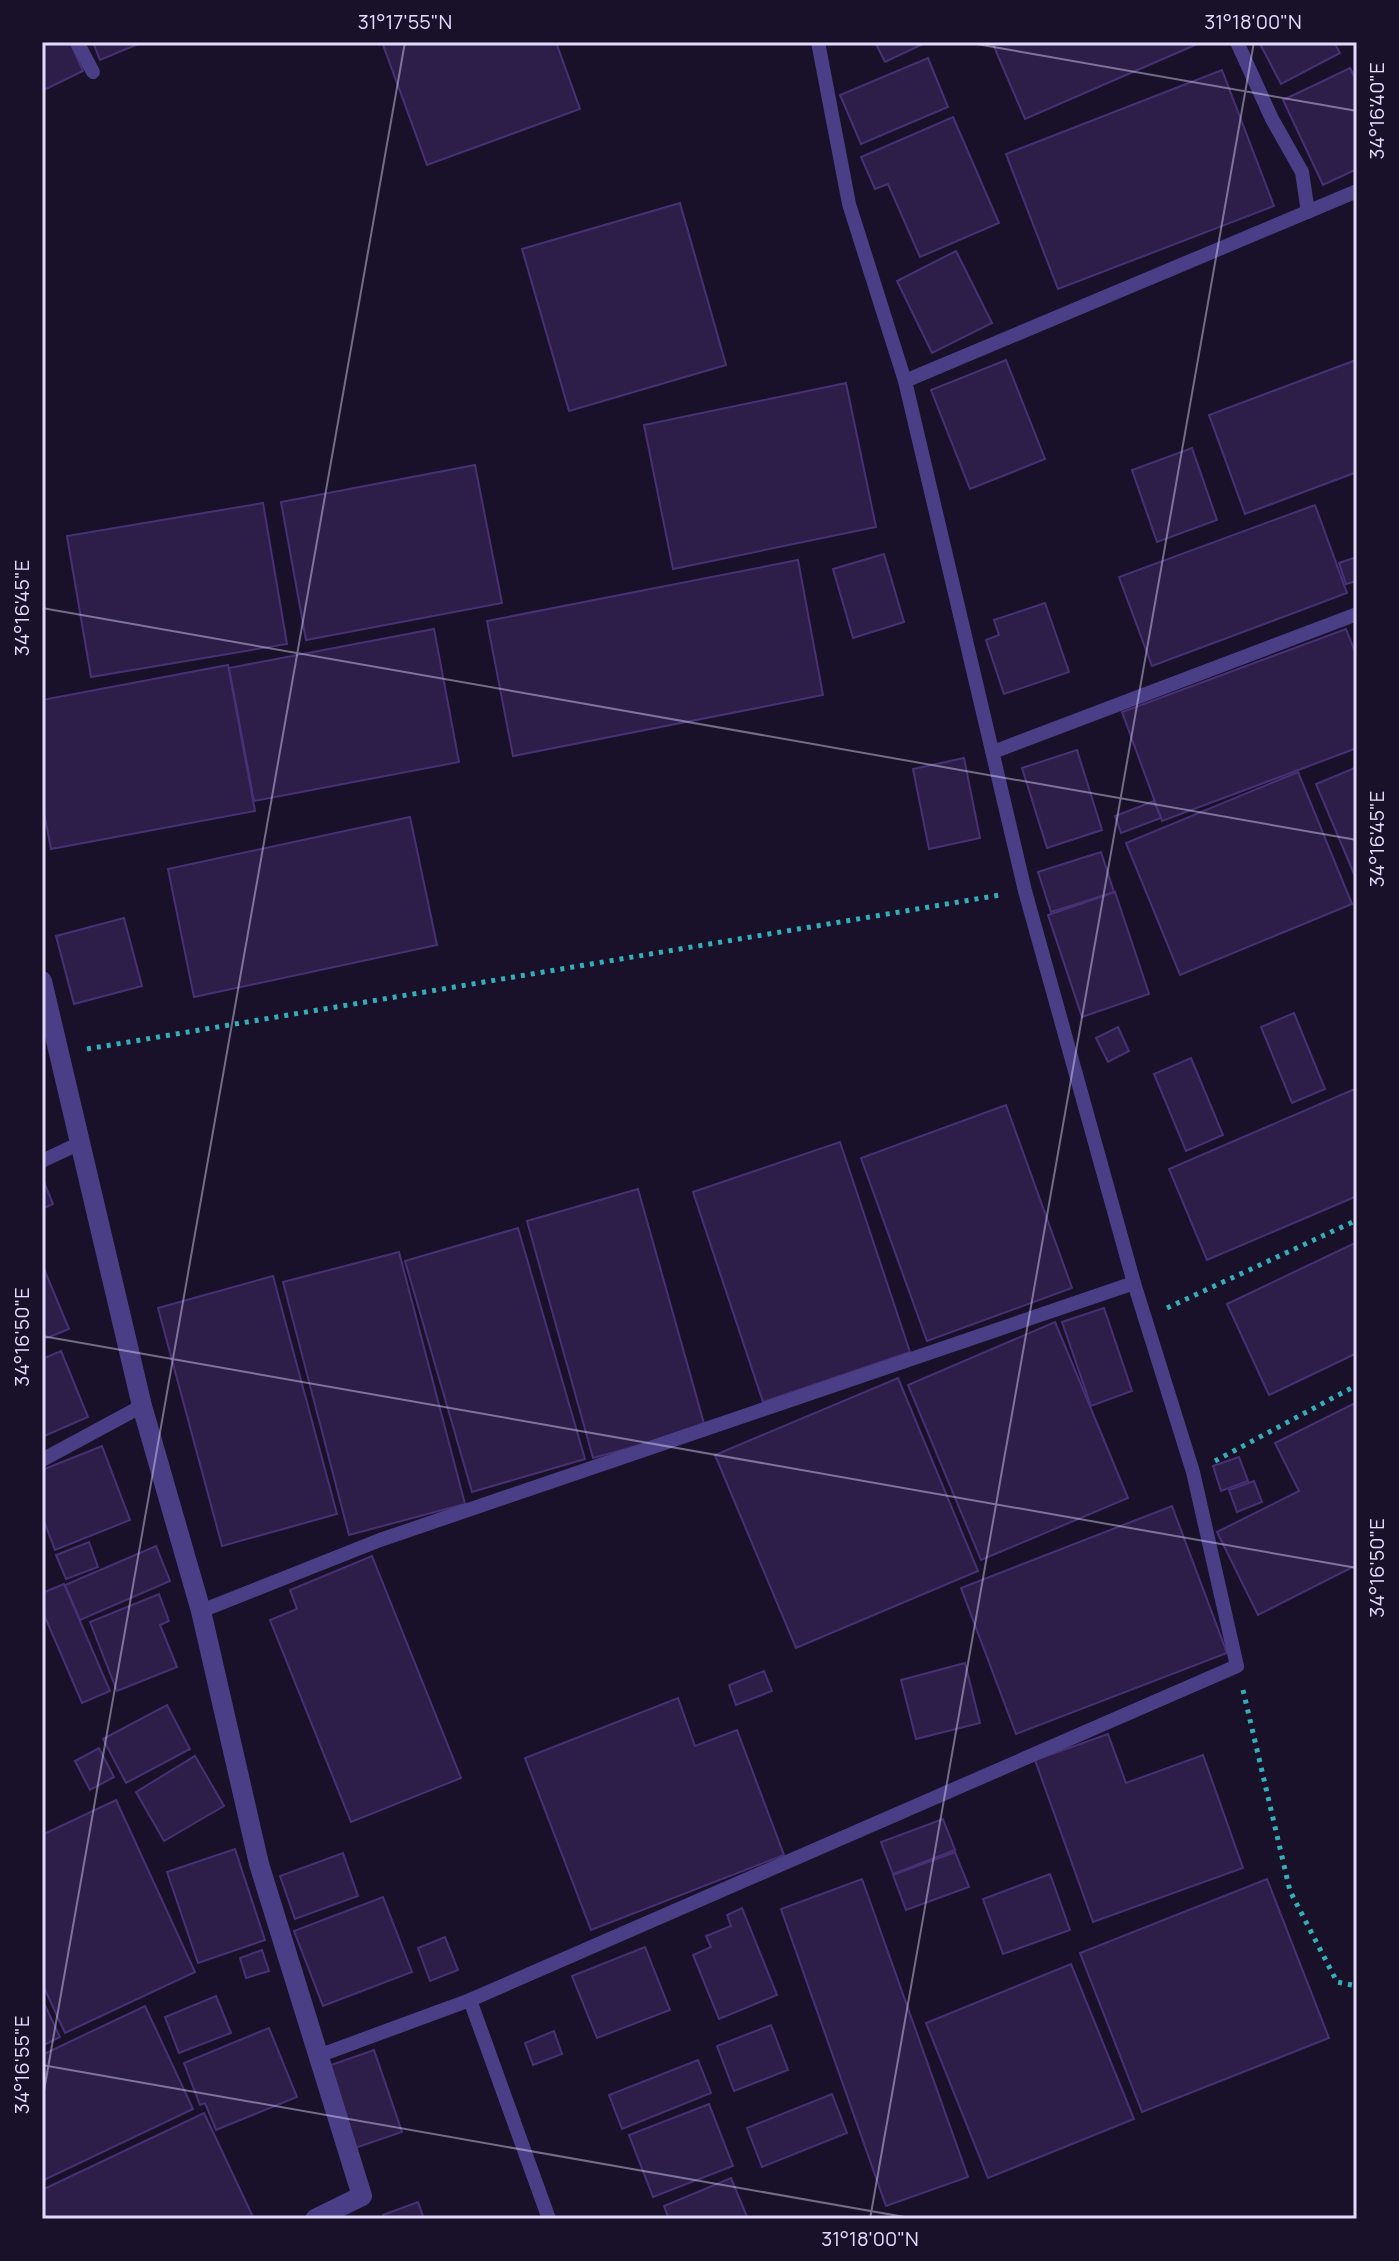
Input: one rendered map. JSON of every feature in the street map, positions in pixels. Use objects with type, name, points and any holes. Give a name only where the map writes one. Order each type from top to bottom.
[{"type":"street","points":[[42,981],[142,1406],[201,1611],[259,1864],[362,2196],[315,2219]]},
{"type":"lane","points":[[77,42],[93,72]]},
{"type":"lane","points":[[318,2056],[470,2000],[1237,1666],[1193,1472],[1134,1283],[1025,891],[905,381],[849,204],[818,42]]},
{"type":"lane","points":[[1237,42],[1272,119],[1302,172],[1308,212]]},
{"type":"lane","points":[[905,381],[1357,191]]},
{"type":"lane","points":[[993,752],[1357,614]]},
{"type":"lane","points":[[42,1161],[80,1143]]},
{"type":"lane","points":[[201,1611],[380,1540],[1134,1283]]},
{"type":"lane","points":[[42,1460],[142,1406]]},
{"type":"lane","points":[[470,2000],[549,2219]]},
{"type":"path","points":[[59,1054],[1025,891]]},
{"type":"path","points":[[1145,1318],[1357,1220]]},
{"type":"path","points":[[1193,1472],[1357,1385]]},
{"type":"path","points":[[1237,1666],[1290,1891],[1337,1982],[1357,1986]]},
{"type":"building","points":[[42,42],[70,42],[83,71],[42,91]]},
{"type":"building","points":[[93,42],[143,42],[100,60]]},
{"type":"building","points":[[382,42],[556,42],[580,109],[427,165]]},
{"type":"building","points":[[875,42],[927,42],[885,62]]},
{"type":"building","points":[[992,42],[1202,42],[1025,119]]},
{"type":"building","points":[[1259,42],[1334,42],[1340,53],[1281,84]]},
{"type":"building","points":[[928,58],[948,107],[861,144],[840,95]]},
{"type":"building","points":[[1350,68],[1357,82],[1357,169],[1323,185],[1283,100]]},
{"type":"building","points":[[1222,70],[1274,206],[1058,289],[1006,154]]},
{"type":"building","points":[[953,117],[999,223],[920,257],[888,184],[875,189],[861,157]]},
{"type":"building","points":[[680,203],[726,365],[569,411],[522,249]]},
{"type":"building","points":[[956,251],[992,323],[932,353],[897,281]]},
{"type":"building","points":[[1006,360],[1045,459],[970,489],[931,390]]},
{"type":"building","points":[[1356,360],[1357,472],[1245,514],[1209,415]]},
{"type":"building","points":[[846,383],[876,527],[673,569],[644,425]]},
{"type":"building","points":[[1192,448],[1217,520],[1157,542],[1132,470]]},
{"type":"building","points":[[475,465],[502,603],[306,640],[281,502]]},
{"type":"building","points":[[263,503],[287,644],[91,677],[67,536]]},
{"type":"building","points":[[1315,505],[1347,593],[1152,666],[1119,577]]},
{"type":"building","points":[[884,554],[904,622],[853,638],[833,569]]},
{"type":"building","points":[[1357,557],[1357,581],[1346,584],[1339,563]]},
{"type":"building","points":[[798,560],[823,695],[513,756],[487,621]]},
{"type":"building","points":[[1045,603],[1069,672],[1004,694],[986,640],[999,635],[994,620]]},
{"type":"building","points":[[434,629],[459,762],[254,801],[229,668]]},
{"type":"building","points":[[1346,629],[1357,657],[1357,748],[1162,821],[1122,712]]},
{"type":"building","points":[[228,665],[255,811],[51,849],[42,802],[42,700]]},
{"type":"building","points":[[1077,750],[1102,830],[1047,848],[1022,768]]},
{"type":"building","points":[[964,758],[980,838],[929,849],[913,769]]},
{"type":"building","points":[[1357,767],[1357,881],[1316,784]]},
{"type":"building","points":[[1298,772],[1352,904],[1180,975],[1126,843]]},
{"type":"building","points":[[1154,801],[1161,818],[1121,833],[1115,816]]},
{"type":"building","points":[[410,817],[437,945],[194,997],[168,869]]},
{"type":"building","points":[[1101,852],[1114,892],[1051,912],[1038,872]]},
{"type":"building","points":[[1115,892],[1149,994],[1082,1017],[1048,915]]},
{"type":"building","points":[[124,918],[142,986],[74,1004],[56,936]]},
{"type":"building","points":[[1294,1013],[1325,1089],[1292,1103],[1261,1027]]},
{"type":"building","points":[[1118,1027],[1129,1051],[1108,1062],[1096,1038]]},
{"type":"building","points":[[1191,1058],[1223,1135],[1186,1151],[1154,1074]]},
{"type":"building","points":[[1357,1088],[1357,1196],[1207,1260],[1169,1169]]},
{"type":"building","points":[[1006,1105],[1072,1288],[927,1341],[861,1158]]},
{"type":"building","points":[[840,1142],[910,1352],[763,1402],[693,1192]]},
{"type":"building","points":[[42,1177],[53,1204],[42,1209]]},
{"type":"building","points":[[638,1189],[705,1427],[593,1458],[527,1221]]},
{"type":"building","points":[[518,1228],[585,1459],[472,1492],[405,1261]]},
{"type":"building","points":[[1357,1242],[1357,1353],[1269,1395],[1227,1304]]},
{"type":"building","points":[[399,1252],[465,1504],[349,1535],[283,1282]]},
{"type":"building","points":[[42,1264],[69,1329],[42,1340]]},
{"type":"building","points":[[273,1276],[337,1514],[222,1546],[158,1308]]},
{"type":"building","points":[[1104,1308],[1132,1391],[1091,1406],[1062,1322]]},
{"type":"building","points":[[1055,1322],[1128,1498],[981,1560],[908,1385]]},
{"type":"building","points":[[61,1351],[88,1417],[42,1437],[42,1359]]},
{"type":"building","points":[[898,1378],[978,1571],[796,1648],[715,1455]]},
{"type":"building","points":[[1357,1402],[1357,1565],[1258,1615],[1217,1532],[1299,1491],[1275,1443]]},
{"type":"building","points":[[102,1446],[130,1520],[55,1550],[42,1516],[42,1470]]},
{"type":"building","points":[[1239,1457],[1248,1481],[1221,1491],[1213,1466]]},
{"type":"building","points":[[1254,1481],[1262,1502],[1237,1512],[1229,1490]]},
{"type":"building","points":[[1172,1506],[1227,1653],[1016,1734],[961,1588]]},
{"type":"building","points":[[89,1542],[98,1567],[66,1579],[56,1555]]},
{"type":"building","points":[[156,1546],[170,1581],[80,1620],[65,1585]]},
{"type":"building","points":[[372,1556],[461,1778],[351,1822],[270,1620],[297,1609],[290,1590]]},
{"type":"building","points":[[64,1584],[110,1691],[82,1703],[42,1610],[42,1593]]},
{"type":"building","points":[[159,1594],[169,1621],[160,1625],[177,1667],[117,1691],[90,1622]]},
{"type":"building","points":[[965,1663],[980,1723],[916,1739],[901,1680]]},
{"type":"building","points":[[764,1671],[772,1691],[736,1705],[729,1685]]},
{"type":"building","points":[[678,1698],[695,1746],[737,1730],[784,1855],[591,1930],[525,1758]]},
{"type":"building","points":[[167,1705],[190,1749],[126,1783],[103,1739]]},
{"type":"building","points":[[1108,1734],[1126,1783],[1203,1755],[1243,1868],[1093,1922],[1035,1760]]},
{"type":"building","points":[[99,1748],[114,1777],[90,1790],[75,1761]]},
{"type":"building","points":[[195,1756],[224,1806],[164,1841],[136,1792]]},
{"type":"building","points":[[116,1800],[195,1972],[65,2033],[42,1983],[42,1835]]},
{"type":"building","points":[[943,1819],[955,1850],[893,1874],[881,1842]]},
{"type":"building","points":[[235,1849],[265,1940],[198,1963],[167,1872]]},
{"type":"building","points":[[955,1852],[969,1887],[906,1910],[893,1875]]},
{"type":"building","points":[[343,1853],[358,1896],[295,1919],[280,1876]]},
{"type":"building","points":[[1050,1874],[1070,1930],[1003,1954],[983,1899]]},
{"type":"building","points":[[862,1879],[968,2177],[886,2206],[781,1909]]},
{"type":"building","points":[[1267,1879],[1329,2038],[1142,2112],[1080,1953]]},
{"type":"building","points":[[383,1897],[412,1972],[323,2006],[294,1931]]},
{"type":"building","points":[[742,1908],[777,1995],[719,2019],[693,1955],[711,1947],[706,1936],[731,1926],[727,1915]]},
{"type":"building","points":[[445,1937],[458,1970],[430,1981],[418,1948]]},
{"type":"building","points":[[645,1947],[670,2010],[597,2038],[572,1976]]},
{"type":"building","points":[[262,1950],[269,1971],[246,1978],[240,1958]]},
{"type":"building","points":[[1071,1964],[1134,2119],[988,2178],[926,2023]]},
{"type":"building","points":[[216,1996],[231,2033],[179,2053],[165,2017]]},
{"type":"building","points":[[42,1999],[60,2037],[42,2046]]},
{"type":"building","points":[[145,2006],[193,2109],[42,2181],[42,2055]]},
{"type":"building","points":[[771,2025],[788,2070],[734,2091],[717,2046]]},
{"type":"building","points":[[269,2028],[297,2097],[216,2130],[205,2103],[200,2105],[184,2063]]},
{"type":"building","points":[[554,2031],[562,2054],[533,2065],[525,2043]]},
{"type":"building","points":[[374,2050],[402,2132],[352,2149],[325,2067]]},
{"type":"building","points":[[698,2060],[711,2093],[622,2129],[609,2095]]},
{"type":"building","points":[[832,2094],[847,2133],[762,2167],[747,2128]]},
{"type":"building","points":[[709,2104],[733,2166],[653,2197],[629,2135]]},
{"type":"building","points":[[204,2113],[254,2219],[42,2219],[42,2190]]},
{"type":"building","points":[[731,2178],[748,2219],[669,2219],[664,2206]]},
{"type":"building","points":[[418,2202],[424,2219],[384,2219],[383,2215]]}]
